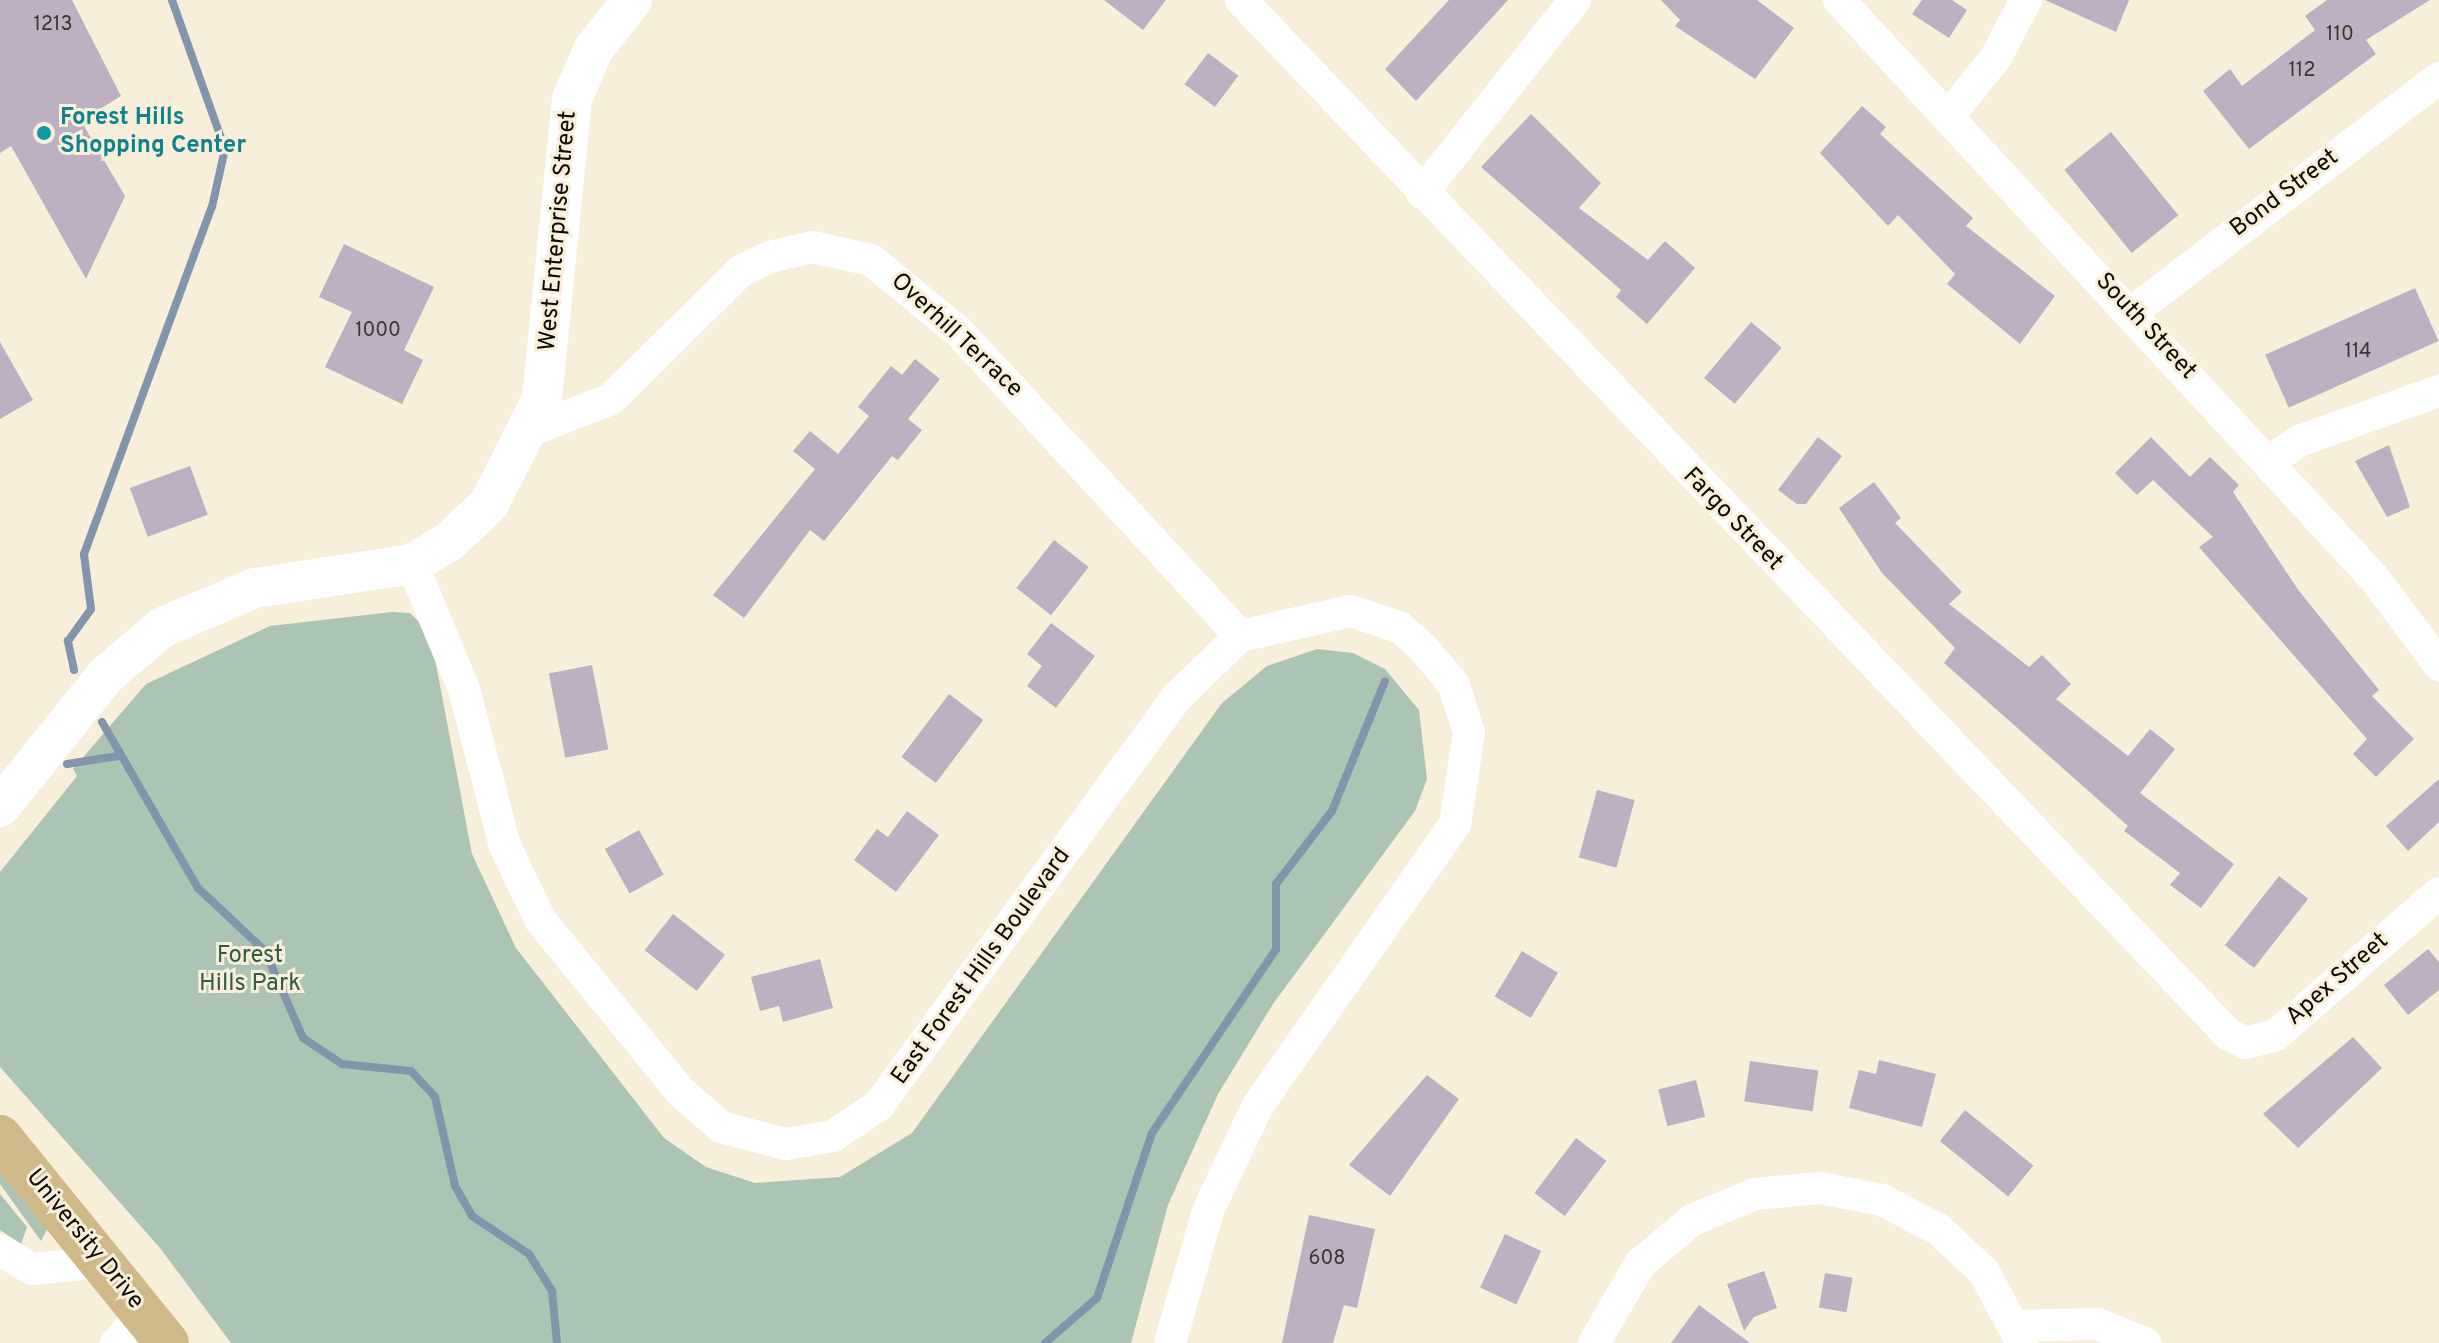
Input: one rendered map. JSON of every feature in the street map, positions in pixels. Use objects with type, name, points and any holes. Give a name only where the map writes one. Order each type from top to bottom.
[{"type":"main road","name":"University Drive","points":[[0,1137],[101,1262],[142,1333]]},
{"type":"street","name":"West Enterprise Street","points":[[532,430],[549,348],[572,99],[593,50],[632,0]]},
{"type":"street","name":"Fargo Street","points":[[1241,0],[2228,1034]]},
{"type":"street","points":[[1422,193],[1575,0]]},
{"type":"street","name":"South Street","points":[[1839,0],[2132,312],[2374,578],[2439,665]]},
{"type":"street","points":[[1948,117],[1996,57],[2026,0]]},
{"type":"street","name":"Bond Street","points":[[2132,312],[2439,78]]},
{"type":"street","name":"Overhill Terrace","points":[[532,430],[587,414],[611,399],[741,271],[770,257],[812,247],[871,260],[958,331],[1240,636]]},
{"type":"street","points":[[2268,462],[2299,441],[2439,391]]},
{"type":"street","points":[[0,807],[106,675],[163,627],[255,588],[412,564],[471,523],[532,430]]},
{"type":"street","name":"East Forest Hills Boulevard","points":[[412,564],[464,689],[505,846],[541,921],[681,1092],[721,1127],[764,1143],[833,1136],[879,1105],[1177,697],[1240,636]]},
{"type":"street","points":[[1170,1343],[1229,1161],[1301,1036],[1438,854],[1462,805],[1469,760],[1454,685],[1399,627],[1351,611],[1240,636]]},
{"type":"street","name":"Apex Street","points":[[2228,1034],[2246,1043],[2276,1035],[2439,893]]},
{"type":"street","points":[[1594,1343],[1619,1290],[1664,1240],[1722,1205],[1789,1189],[1852,1192],[1911,1212],[1984,1272],[2019,1334],[2097,1324],[2145,1343]]},
{"type":"street","points":[[0,1250],[32,1269],[101,1262]]},
{"type":"green space","name":"Forest Hills Park","points":[[392,612],[410,613],[422,625],[435,659],[472,854],[516,948],[664,1138],[706,1167],[755,1183],[840,1177],[912,1133],[1222,703],[1267,666],[1317,649],[1353,653],[1385,669],[1419,710],[1427,779],[1415,811],[1273,1004],[1218,1094],[1168,1205],[1131,1343],[231,1343],[160,1248],[0,1067],[0,872],[77,776],[73,769],[146,684],[270,626]]},
{"type":"green space","points":[[0,1166],[48,1227],[41,1241],[0,1184]]},
{"type":"green space","points":[[0,1194],[27,1227],[21,1244],[0,1230]]},
{"type":"building","name":"Forest Hills Shopping Center","points":[[0,0],[72,0],[121,96],[81,121],[125,196],[86,279],[11,146],[0,153]]},
{"type":"building","points":[[1104,0],[1166,0],[1143,30]]},
{"type":"building","points":[[1449,0],[1508,0],[1416,101],[1385,69]]},
{"type":"building","points":[[1661,0],[1757,0],[1794,28],[1755,79],[1675,26],[1680,20]]},
{"type":"building","points":[[1922,0],[1952,0],[1967,10],[1949,38],[1912,14]]},
{"type":"building","points":[[2045,0],[2129,0],[2116,32]]},
{"type":"building","points":[[2327,0],[2430,0],[2366,40],[2376,54],[2249,149],[2203,91],[2230,69],[2242,86],[2315,30],[2305,16]]},
{"type":"building","points":[[1208,53],[1238,76],[1215,107],[1185,84]]},
{"type":"building","points":[[1862,106],[1886,127],[1880,134],[1973,218],[1966,226],[2055,296],[2020,344],[1947,284],[1955,274],[1898,215],[1888,226],[1820,153]]},
{"type":"building","points":[[1531,114],[1601,183],[1579,208],[1648,260],[1665,241],[1695,268],[1647,324],[1616,297],[1621,290],[1481,167]]},
{"type":"building","points":[[2111,132],[2178,215],[2132,253],[2064,170]]},
{"type":"building","points":[[344,244],[434,287],[404,350],[423,360],[402,404],[325,367],[352,312],[319,297]]},
{"type":"building","points":[[2415,288],[2439,341],[2289,408],[2265,355]]},
{"type":"building","points":[[1751,322],[1782,348],[1735,404],[1704,378]]},
{"type":"building","points":[[0,342],[33,400],[0,419]]},
{"type":"building","points":[[915,359],[940,379],[908,419],[922,430],[898,460],[892,456],[824,541],[810,530],[744,618],[713,595],[815,469],[793,451],[810,431],[838,454],[869,416],[858,407],[891,366],[902,375]]},
{"type":"building","points":[[1818,437],[1842,456],[1806,504],[1797,504],[1778,490]]},
{"type":"building","points":[[2151,437],[2190,477],[2210,457],[2239,485],[2233,492],[2299,591],[2379,690],[2372,696],[2414,739],[2376,777],[2353,754],[2367,739],[2199,547],[2213,537],[2153,480],[2137,495],[2115,473]]},
{"type":"building","points":[[2389,445],[2410,507],[2387,517],[2355,461]]},
{"type":"building","points":[[190,466],[208,515],[148,537],[130,488]]},
{"type":"building","points":[[1874,482],[1901,518],[1895,523],[1962,592],[1949,604],[2029,667],[2042,655],[2071,684],[2056,699],[2128,756],[2150,729],[2175,749],[2140,793],[2234,864],[2201,908],[2170,885],[2180,873],[2124,831],[2128,826],[1944,663],[1955,648],[1882,573],[1839,508]]},
{"type":"building","points":[[1054,540],[1089,567],[1051,615],[1016,588]]},
{"type":"building","points":[[1051,623],[1095,656],[1056,708],[1027,686],[1042,666],[1027,654]]},
{"type":"building","points":[[592,665],[608,749],[565,758],[549,673]]},
{"type":"building","points":[[949,694],[983,720],[936,783],[901,757]]},
{"type":"building","points":[[2439,779],[2439,822],[2408,851],[2386,826]]},
{"type":"building","points":[[1597,790],[1635,800],[1617,868],[1579,858]]},
{"type":"building","points":[[907,811],[939,835],[896,892],[854,860],[877,829],[888,837]]},
{"type":"building","points":[[639,830],[664,875],[630,894],[605,849]]},
{"type":"building","points":[[2279,876],[2308,899],[2254,968],[2225,945]]},
{"type":"building","points":[[673,914],[725,955],[697,991],[645,950]]},
{"type":"building","points":[[2428,949],[2439,962],[2439,990],[2408,1015],[2384,985]]},
{"type":"building","points":[[1522,951],[1558,973],[1531,1018],[1495,996]]},
{"type":"building","points":[[820,959],[833,1008],[783,1022],[779,1006],[760,1011],[751,977]]},
{"type":"building","points":[[2353,1037],[2382,1068],[2298,1148],[2263,1114]]},
{"type":"building","points":[[1879,1060],[1936,1074],[1922,1127],[1849,1108],[1859,1070],[1876,1074]]},
{"type":"building","points":[[1750,1061],[1818,1071],[1813,1111],[1744,1102]]},
{"type":"building","points":[[1427,1075],[1459,1099],[1390,1196],[1349,1165]]},
{"type":"building","points":[[1696,1080],[1705,1117],[1667,1126],[1658,1089]]},
{"type":"building","points":[[1965,1110],[2033,1165],[2008,1196],[1940,1141]]},
{"type":"building","points":[[1576,1138],[1606,1161],[1565,1216],[1534,1193]]},
{"type":"building","points":[[1309,1215],[1375,1229],[1357,1308],[1344,1305],[1333,1343],[1282,1343]]},
{"type":"building","points":[[1505,1234],[1541,1251],[1516,1304],[1480,1287]]},
{"type":"building","points":[[1764,1271],[1777,1308],[1754,1317],[1744,1331],[1727,1284]]},
{"type":"building","points":[[1825,1273],[1853,1278],[1846,1312],[1819,1307]]},
{"type":"building","points":[[1699,1305],[1750,1343],[1671,1343]]},
{"type":"waterway","points":[[74,670],[68,641],[91,609],[84,554],[212,207],[225,149],[172,0]]},
{"type":"waterway","points":[[1045,1343],[1097,1298],[1152,1133],[1276,949],[1276,884],[1332,811],[1385,681]]},
{"type":"waterway","points":[[102,722],[198,888],[265,951],[303,1038],[342,1064],[411,1071],[435,1097],[455,1186],[472,1216],[529,1254],[552,1291],[557,1343]]},
{"type":"waterway","points":[[67,764],[118,756]]},
{"type":"place","name":"Forest Hills Shopping Center","points":[[44,133]]}]
